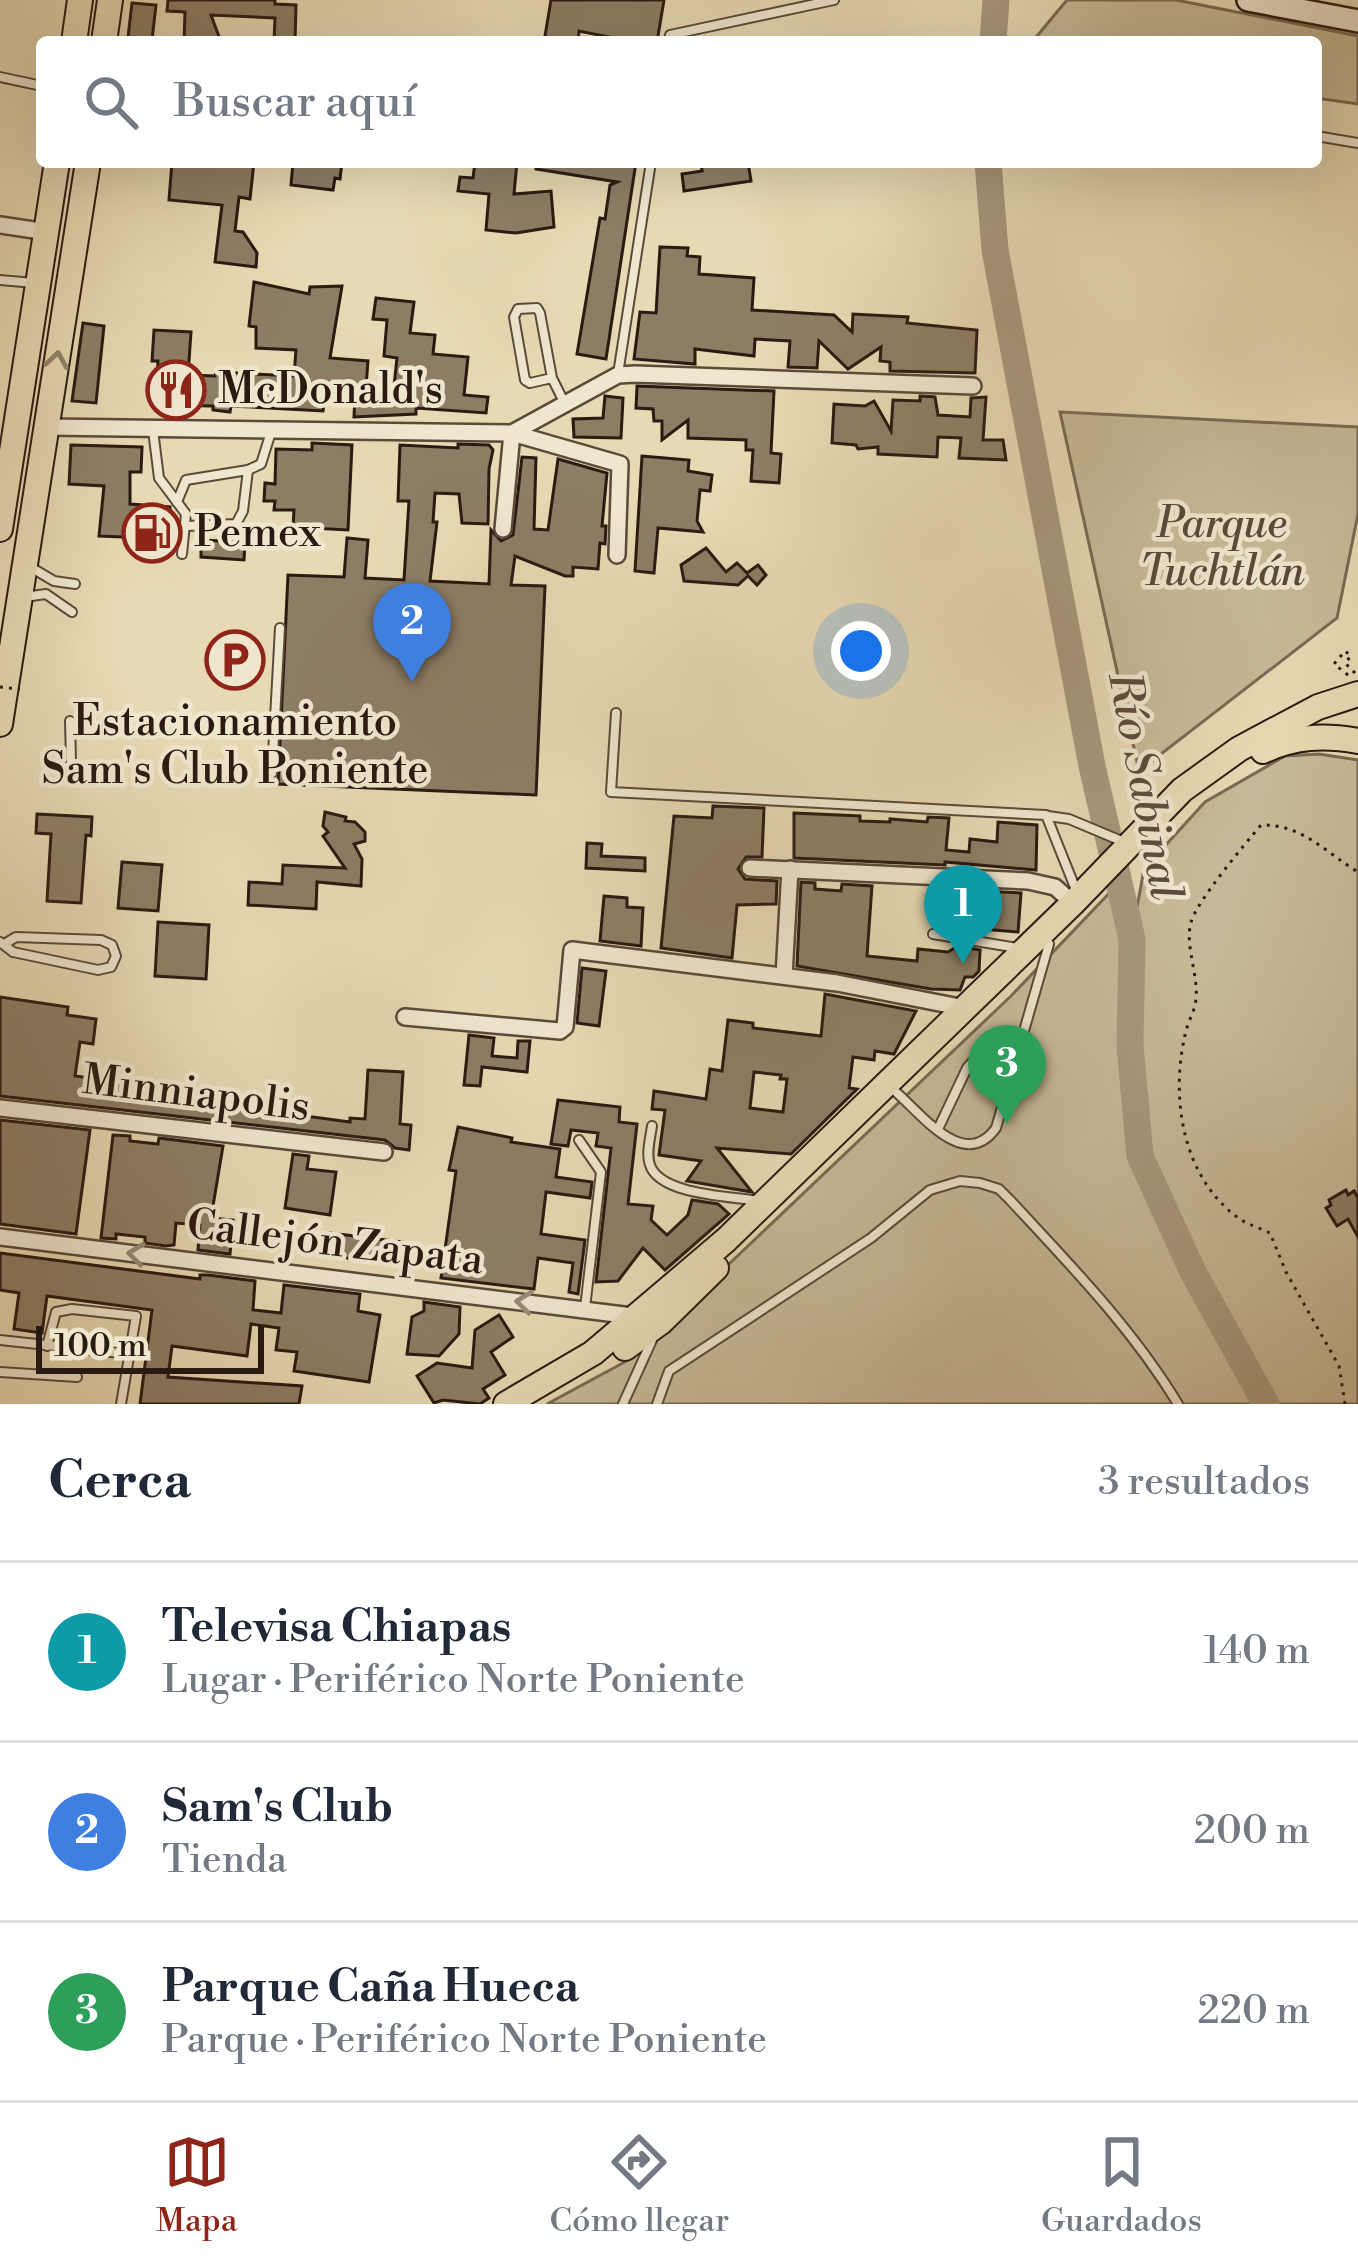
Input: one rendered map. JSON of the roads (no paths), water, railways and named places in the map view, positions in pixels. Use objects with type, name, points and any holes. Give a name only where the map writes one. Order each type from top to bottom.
[{"type":"main road","points":[[75,36],[80,0]]},
{"type":"main road","points":[[105,36],[110,0]]},
{"type":"main road","points":[[0,530],[56,168]]},
{"type":"main road","points":[[0,724],[87,168]]},
{"type":"main road","points":[[506,1404],[650,1319],[897,1093],[1102,882],[1123,848],[1182,790],[1239,749],[1318,707],[1358,694]]},
{"type":"main road","points":[[1123,848],[1238,764],[1298,738],[1358,741]]},
{"type":"main road","points":[[530,1404],[610,1358],[965,1008],[1037,947],[1076,900],[1102,882]]},
{"type":"street","points":[[1249,0],[1322,8],[1358,21]]},
{"type":"street","points":[[0,225],[47,232]]},
{"type":"street","points":[[512,433],[618,375],[973,386]]},
{"type":"street","points":[[46,427],[512,433],[620,464],[617,555]]},
{"type":"street","points":[[503,529],[512,433]]},
{"type":"street","points":[[750,868],[1028,881],[1054,886],[1076,900]]},
{"type":"street","points":[[784,976],[790,869]]},
{"type":"street","points":[[405,1017],[560,1031],[565,1027],[572,950],[784,976],[965,1008]]},
{"type":"street","name":"Minniapolis","points":[[0,1108],[384,1152]]},
{"type":"street","name":"Callejón Zapata","points":[[0,1238],[650,1319]]},
{"type":"lane","points":[[683,36],[834,0]]},
{"type":"lane","points":[[0,76],[36,85]]},
{"type":"lane","points":[[1322,137],[1358,143]]},
{"type":"lane","points":[[618,375],[650,168]]},
{"type":"lane","points":[[0,280],[39,284]]},
{"type":"lane","points":[[552,378],[525,380],[514,317],[518,309],[537,308],[540,313],[552,378],[566,406]]},
{"type":"lane","points":[[153,430],[159,478],[186,514],[182,554]]},
{"type":"lane","points":[[177,502],[186,480],[261,464],[271,432]]},
{"type":"lane","points":[[186,526],[236,524],[243,511],[248,470]]},
{"type":"lane","points":[[26,564],[45,577],[75,584]]},
{"type":"lane","points":[[22,598],[46,594],[71,612]]},
{"type":"lane","points":[[272,773],[280,628]]},
{"type":"lane","points":[[616,713],[611,791],[1046,815],[1070,819],[1123,848]]},
{"type":"lane","points":[[70,721],[71,761]]},
{"type":"lane","points":[[1046,815],[1076,900]]},
{"type":"lane","points":[[897,1093],[938,1129],[974,1147],[987,1141],[996,1128],[1016,1058],[1037,947],[933,934]]},
{"type":"lane","points":[[16,937],[101,940],[112,945],[116,956],[111,968],[98,970],[13,952],[3,943],[16,937]]},
{"type":"lane","points":[[938,1129],[976,1058],[1016,1058]]},
{"type":"lane","points":[[652,1126],[648,1160],[665,1183],[765,1202]]},
{"type":"lane","points":[[579,1140],[601,1172],[584,1310]]},
{"type":"lane","points":[[657,1404],[669,1371],[872,1238],[930,1190],[960,1181],[999,1189],[1011,1201],[1143,1349],[1178,1404]]},
{"type":"lane","points":[[47,1346],[56,1312],[72,1309],[136,1316],[122,1404]]},
{"type":"lane","points":[[623,1404],[650,1319]]},
{"type":"lane","points":[[0,1340],[129,1354]]},
{"type":"lane","points":[[0,1372],[77,1377]]},
{"type":"waterway","name":"Río Sabinal","points":[[993,36],[996,0]]},
{"type":"waterway","name":"Río Sabinal","points":[[988,168],[995,250],[1092,766],[1132,939],[1130,1045],[1140,1156],[1193,1272],[1266,1404]]},
{"type":"place","name":"McDonald's","points":[[176,390]]},
{"type":"place","name":"Pemex","points":[[152,533]]},
{"type":"place","name":"Estacionamiento Sam's Club Poniente","points":[[235,660]]},
{"type":"place","name":"Sam's Club","points":[[412,682]]},
{"type":"place","name":"Televisa Chiapas","points":[[963,964]]},
{"type":"place","name":"Parque Caña Hueca","points":[[1007,1124]]},
{"type":"park label","name":"Parque Tuchtlán","points":[[1222,548]]}]
